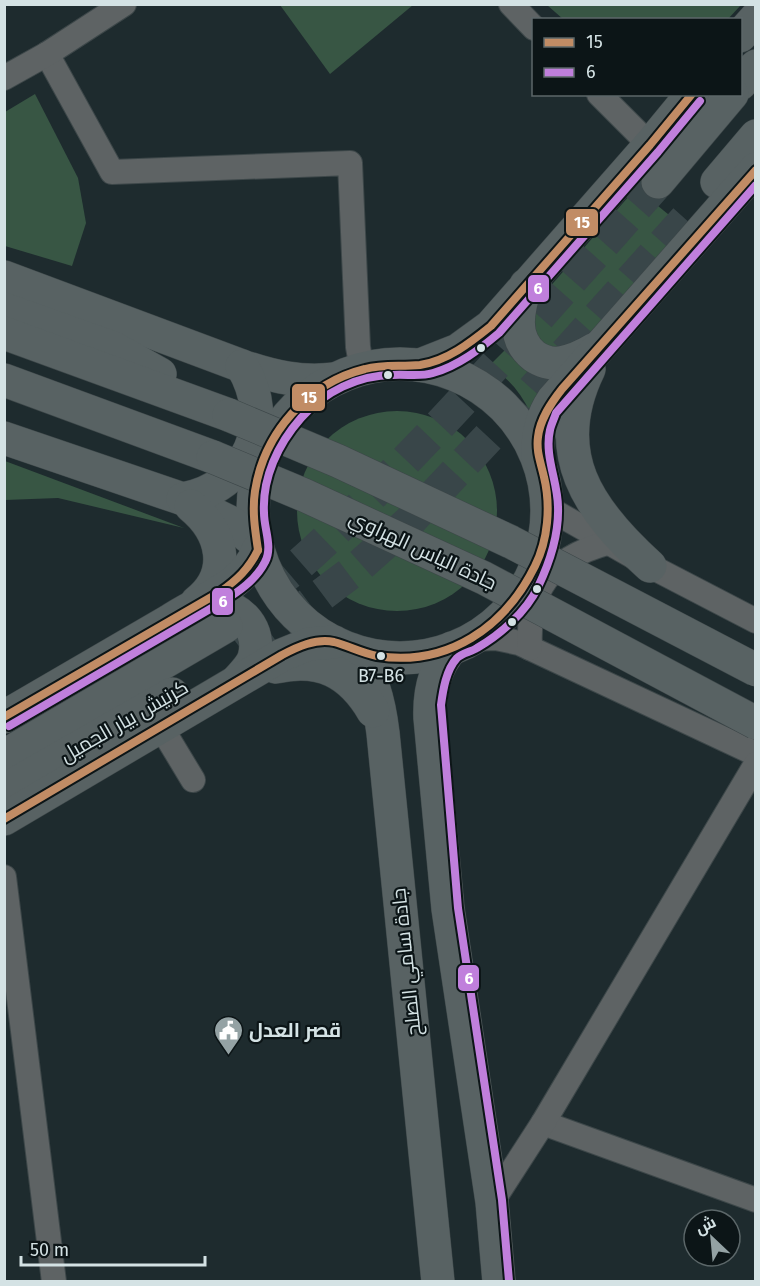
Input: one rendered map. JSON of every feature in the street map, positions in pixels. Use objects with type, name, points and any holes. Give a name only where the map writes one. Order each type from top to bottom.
[{"type":"highway","points":[[742,35],[756,18]]},
{"type":"highway","points":[[742,83],[756,66]]},
{"type":"highway","points":[[420,365],[445,357],[471,342],[491,326],[690,96]]},
{"type":"highway","points":[[658,182],[730,96]]},
{"type":"highway","points":[[693,211],[756,136]]},
{"type":"highway","points":[[538,456],[539,429],[547,408],[756,169]]},
{"type":"highway","points":[[4,277],[242,366],[285,379],[306,381],[391,364],[420,365],[458,375],[491,394],[519,422],[538,456],[545,482],[548,508],[543,547],[528,584],[504,616],[443,659],[430,695],[430,718],[448,909],[492,1202],[500,1281]]},
{"type":"highway","points":[[526,285],[520,306],[518,327],[522,340],[530,353],[543,361],[560,363],[582,356],[602,345]]},
{"type":"highway","points":[[4,309],[125,353],[152,368],[199,405]]},
{"type":"highway","points":[[4,333],[229,416],[338,461],[511,542],[756,670]]},
{"type":"highway","points":[[602,345],[583,381],[575,405],[572,440],[575,460],[587,491],[604,518],[616,534],[650,566]]},
{"type":"highway","points":[[183,499],[204,494],[224,483],[239,468],[250,449],[256,429],[257,407],[252,385],[242,366]]},
{"type":"highway","points":[[343,646],[316,632],[286,604],[274,588],[257,547],[253,511],[257,478],[267,448],[285,420],[308,397],[349,374]]},
{"type":"highway","points":[[4,380],[200,452]]},
{"type":"highway","points":[[4,401],[95,432],[200,452]]},
{"type":"highway","points":[[4,438],[183,499],[232,523],[257,547]]},
{"type":"highway","name":"جادة الياس الهراوي","points":[[200,452],[304,495],[484,578],[756,723]]},
{"type":"highway","points":[[4,717],[169,621],[200,600],[214,581],[218,570],[219,547],[210,525],[183,499]]},
{"type":"highway","points":[[190,607],[221,591],[243,573],[255,558],[257,547]]},
{"type":"highway","points":[[190,607],[214,604],[229,606],[241,613],[252,631],[254,659],[236,653]]},
{"type":"highway","points":[[4,819],[161,727],[236,653],[321,642],[385,657],[419,657],[462,644]]},
{"type":"highway","name":"جادة سامي الصلح","points":[[343,646],[362,662],[373,681],[380,705],[433,1276]]},
{"type":"highway","points":[[236,653],[260,672],[291,664],[319,665],[343,676],[368,702],[383,733]]},
{"type":"highway","name":"كرنيش بيار الجميل","points":[[4,756],[236,653]]},
{"type":"highway","name":"كرنيش بيار الجميل","points":[[4,790],[236,653]]},
{"type":"street","points":[[4,78],[47,54],[124,4]]},
{"type":"street","points":[[511,4],[532,26]]},
{"type":"street","points":[[47,54],[112,172],[350,163],[358,347],[349,374]]},
{"type":"street","points":[[602,96],[650,145]]},
{"type":"street","points":[[548,508],[607,543],[756,621]]},
{"type":"street","points":[[530,648],[529,624],[534,600],[546,579],[562,562],[583,549],[607,543]]},
{"type":"street","points":[[462,644],[496,638],[519,643],[756,754]]},
{"type":"street","points":[[161,727],[193,780]]},
{"type":"street","points":[[492,1202],[543,1122],[756,764]]},
{"type":"street","points":[[4,877],[54,1281]]},
{"type":"street","points":[[543,1122],[756,1200]]},
{"type":"green space","points":[[280,5],[413,5],[330,74]]},
{"type":"green space","points":[[547,5],[741,5],[729,18],[562,18]]},
{"type":"green space","points":[[35,94],[78,178],[86,223],[72,266],[5,246],[5,112]]},
{"type":"green space","points":[[636,188],[685,228],[569,356],[536,341],[534,305]]},
{"type":"green space","points":[[514,341],[557,376],[530,412],[513,386],[489,366]]},
{"type":"green space","points":[[407,411],[417,412],[444,422],[461,433],[475,447],[490,473],[496,491],[496,531],[486,558],[475,575],[461,589],[444,600],[417,610],[387,611],[377,610],[350,600],[333,589],[319,575],[308,558],[298,531],[297,501],[298,491],[308,464],[319,447],[333,433],[350,422],[377,412]]},
{"type":"green space","points":[[5,461],[184,528],[58,498],[5,500]]},
{"type":"tunnel","points":[[226,626],[314,551],[412,454],[496,364],[658,182]]},
{"type":"tunnel","points":[[244,653],[356,569],[409,522],[532,391],[693,211]]},
{"type":"transit line","name":"15","points":[[258,550],[254,506],[260,470],[268,449],[292,413],[308,398],[344,376],[372,367],[420,365],[440,360],[466,345],[491,326],[690,96]]},
{"type":"transit line","name":"6","points":[[9,726],[222,602],[246,585],[257,574],[267,556],[264,500],[269,474],[285,439],[301,418],[320,400],[342,387],[367,378],[433,373],[460,361],[492,339],[658,152],[700,101]]},
{"type":"transit line","name":"15","points":[[4,819],[300,646],[327,641],[377,656],[403,658],[427,655],[450,648],[471,638],[491,624],[523,588],[543,545],[548,511],[538,442],[541,424],[554,400],[756,170]]},
{"type":"transit line","name":"6","points":[[509,1281],[502,1200],[458,908],[441,705],[444,687],[450,668],[457,658],[495,636],[520,614],[533,596],[546,568],[553,548],[558,517],[549,449],[550,430],[556,413],[756,185]]},
{"type":"transit line","name":"15","points":[[4,717],[220,592],[242,574],[258,550]]},
{"type":"place","name":"B7-B6","points":[[381,656]]},
{"type":"place","name":"قصر العدل","points":[[228,1056]]}]
